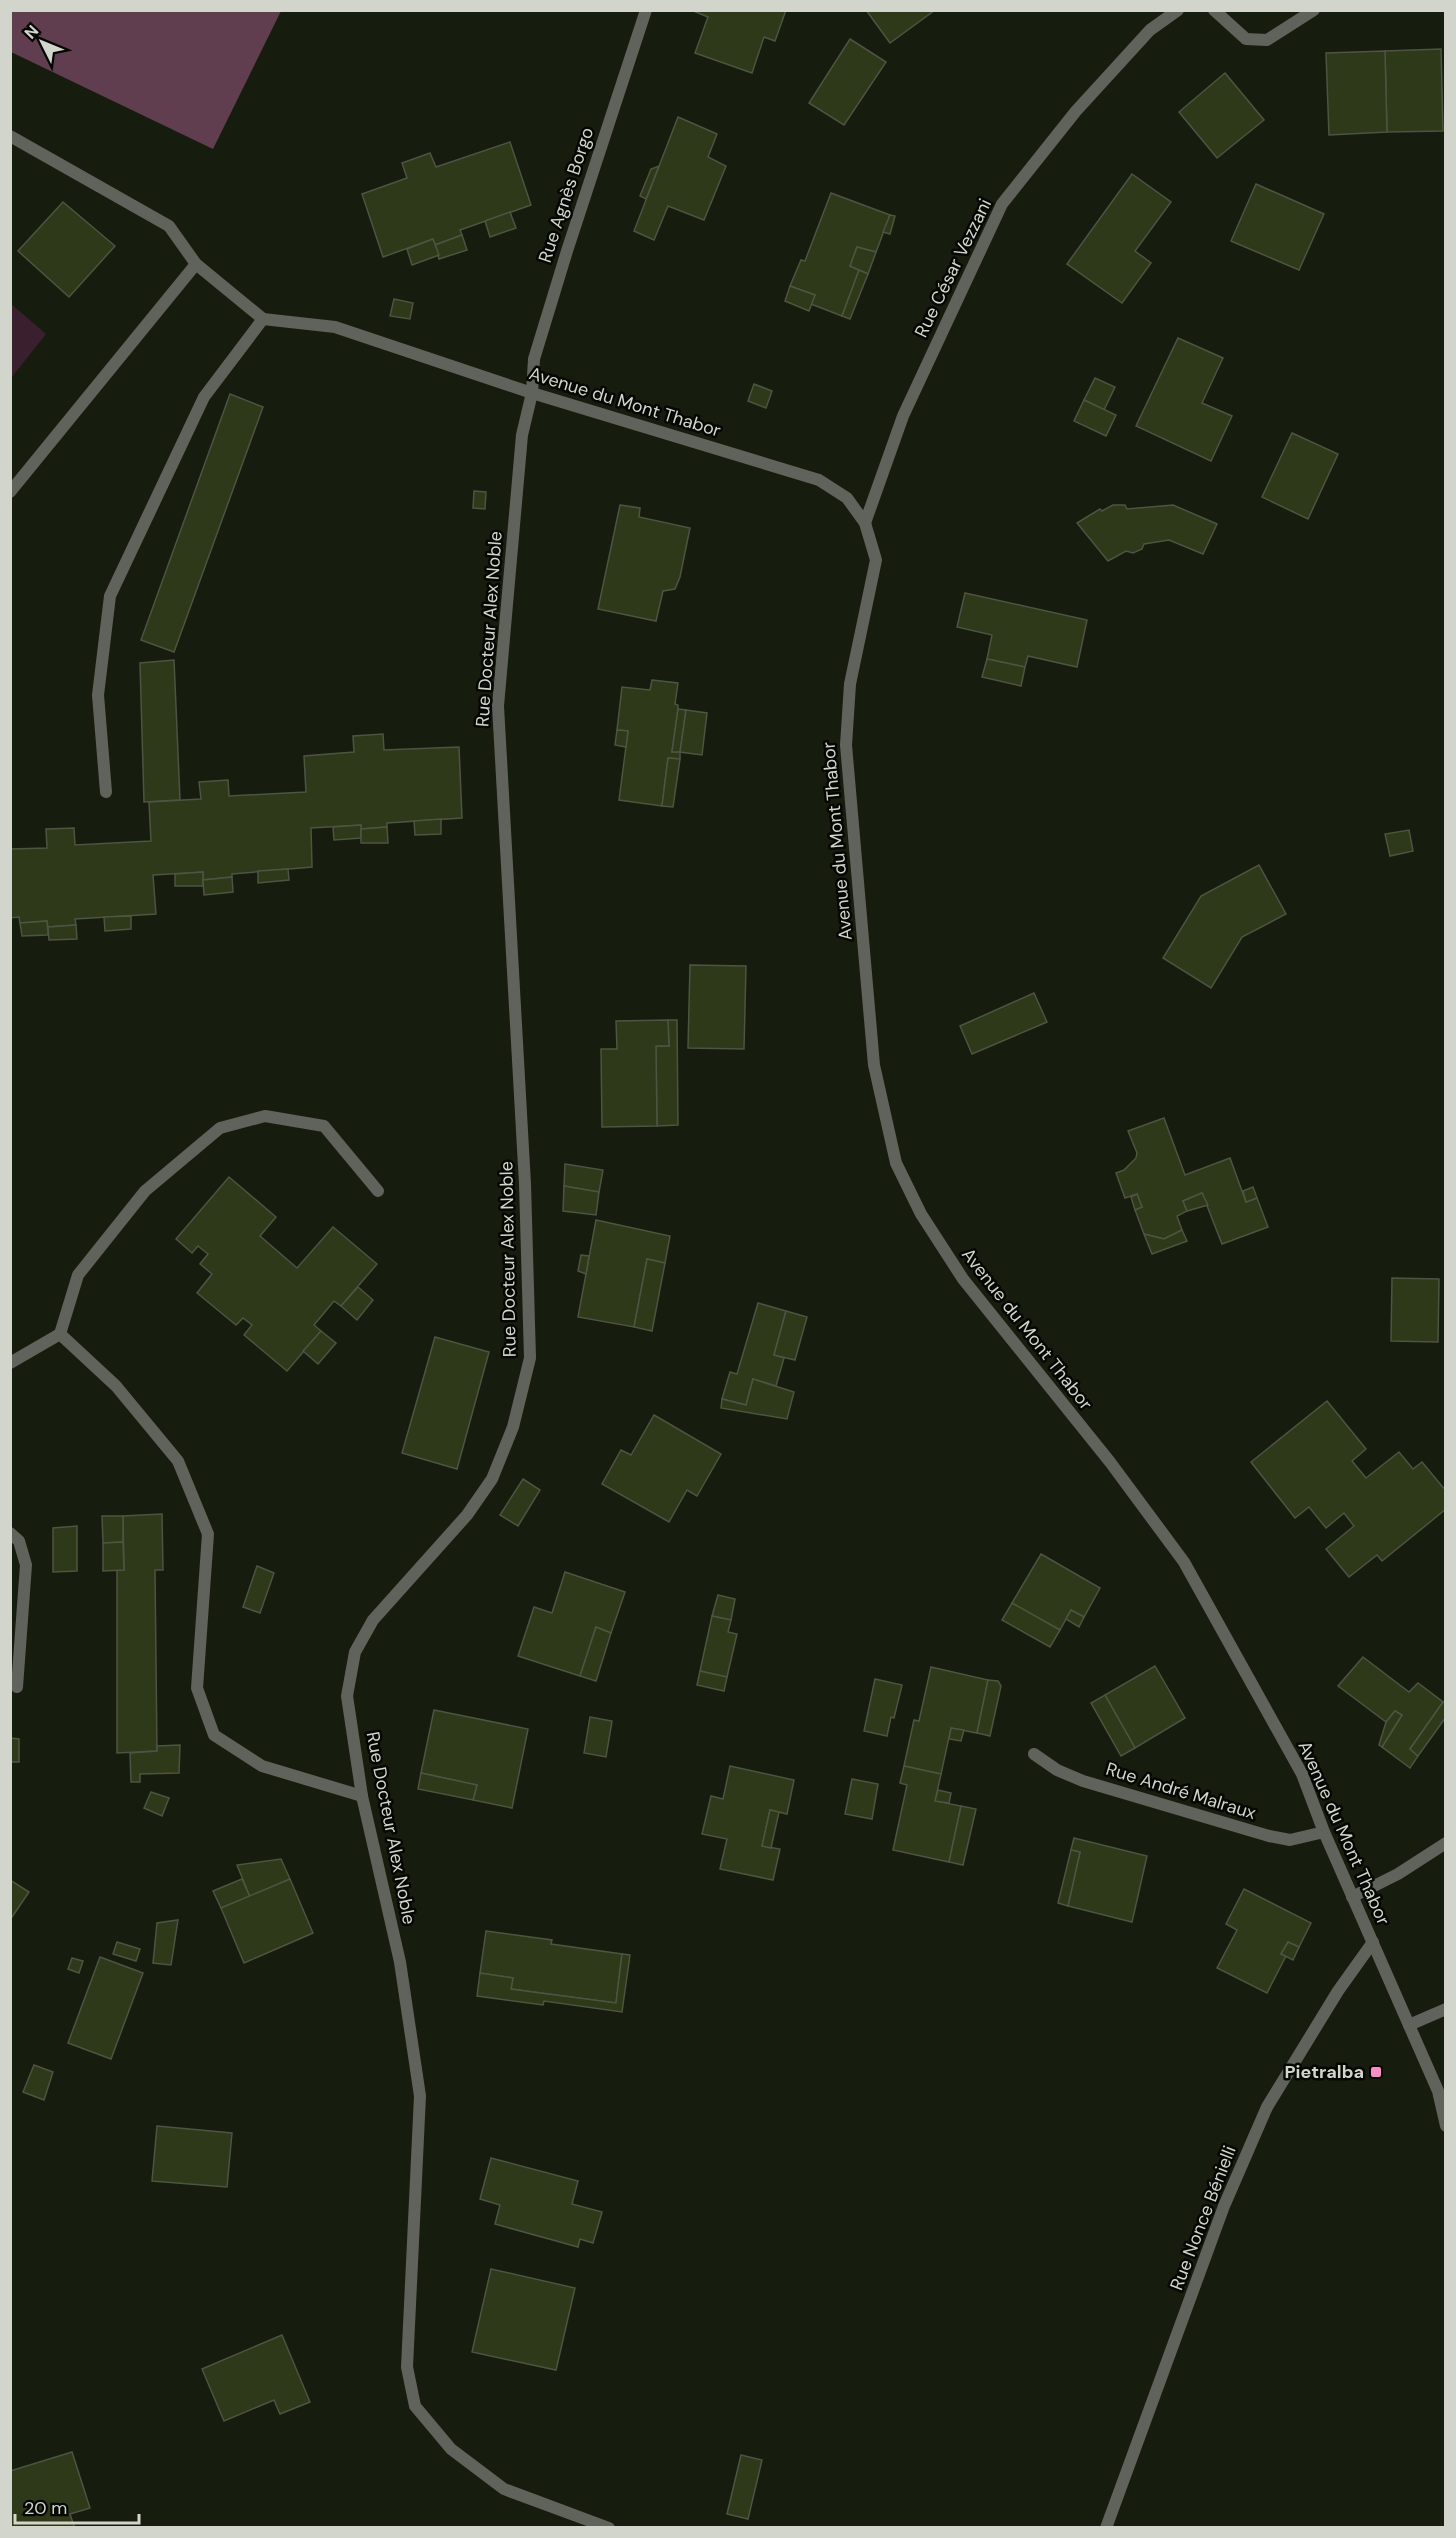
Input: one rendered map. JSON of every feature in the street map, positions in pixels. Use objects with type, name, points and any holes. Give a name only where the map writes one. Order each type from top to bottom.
[{"type":"street","name":"Rue Agnès Borgo","points":[[532,393],[537,348],[577,218],[646,10]]},
{"type":"street","name":"Rue César Vezzani","points":[[865,523],[903,416],[1002,204],[1098,86],[1149,30],[1178,10]]},
{"type":"street","points":[[1214,10],[1246,39],[1267,40],[1314,10]]},
{"type":"street","points":[[10,136],[169,226],[196,264],[263,319],[204,397],[110,596],[98,695],[106,792]]},
{"type":"street","points":[[10,492],[196,264]]},
{"type":"street","name":"Avenue du Mont Thabor","points":[[263,319],[335,327],[532,393],[819,480],[848,498],[865,523],[876,560],[850,684],[846,744],[874,1065],[896,1163],[921,1214],[963,1280],[1110,1462],[1184,1562],[1302,1774],[1324,1832],[1409,2025],[1442,2090],[1446,2126]]},
{"type":"street","name":"Rue Docteur Alex Noble","points":[[532,393],[522,435],[498,706],[525,1184],[530,1358],[513,1427],[492,1479],[466,1515],[373,1620],[355,1652],[347,1696],[362,1796],[400,1962],[420,2096],[407,2367],[415,2406],[451,2449],[504,2489],[609,2528]]},
{"type":"street","points":[[10,1363],[60,1334],[78,1275],[145,1191],[220,1128],[266,1116],[324,1126],[378,1191]]},
{"type":"street","points":[[60,1334],[116,1386],[178,1461],[208,1534],[197,1688],[214,1735],[262,1766],[362,1796]]},
{"type":"street","points":[[10,1533],[19,1540],[26,1565],[16,1687]]},
{"type":"street","name":"Rue André Malraux","points":[[1034,1754],[1057,1770],[1083,1780],[1269,1836],[1290,1840],[1305,1839],[1324,1832]]},
{"type":"street","points":[[1353,1897],[1398,1874],[1446,1843]]},
{"type":"street","name":"Rue Nonce Bénielli","points":[[1106,2528],[1224,2206],[1267,2107],[1338,1991],[1373,1942]]},
{"type":"street","points":[[1409,2025],[1446,2009]]},
{"type":"shaded area","points":[[10,11],[281,11],[213,149],[11,52]]},
{"type":"shaded area","points":[[11,304],[46,334],[11,378]]},
{"type":"building","points":[[691,10],[786,10],[775,41],[764,37],[752,73],[695,53],[708,17]]},
{"type":"building","points":[[866,10],[935,10],[890,43]]},
{"type":"building","points":[[850,39],[886,62],[844,125],[809,103]]},
{"type":"building","points":[[1441,49],[1443,131],[1387,132],[1385,51]]},
{"type":"building","points":[[1385,51],[1387,132],[1329,135],[1326,53]]},
{"type":"building","points":[[1225,73],[1264,120],[1217,158],[1179,112]]},
{"type":"building","points":[[678,117],[717,134],[708,157],[726,166],[704,220],[668,206],[654,240],[634,231]]},
{"type":"building","points":[[510,142],[531,205],[460,230],[462,235],[435,245],[433,239],[383,257],[362,194],[407,178],[402,163],[430,153],[436,167]]},
{"type":"building","points":[[659,166],[646,199],[640,196],[651,169]]},
{"type":"building","points":[[1132,174],[1171,202],[1135,251],[1151,263],[1122,303],[1067,264]]},
{"type":"building","points":[[1256,184],[1324,214],[1299,270],[1231,241]]},
{"type":"building","points":[[831,193],[890,215],[876,252],[857,247],[850,266],[859,270],[842,316],[811,304],[815,295],[790,286],[801,260],[805,261]]},
{"type":"building","points":[[63,202],[115,246],[69,297],[18,251]]},
{"type":"building","points":[[510,212],[516,228],[490,237],[485,221]]},
{"type":"building","points":[[890,215],[895,216],[890,234],[883,232]]},
{"type":"building","points":[[462,235],[467,250],[439,259],[435,245]]},
{"type":"building","points":[[433,239],[439,255],[412,265],[407,249]]},
{"type":"building","points":[[857,247],[876,252],[868,274],[850,266]]},
{"type":"building","points":[[859,270],[868,274],[850,319],[842,316]]},
{"type":"building","points":[[790,286],[815,295],[809,311],[785,301]]},
{"type":"building","points":[[394,299],[413,303],[410,319],[390,316]]},
{"type":"building","points":[[1178,338],[1223,358],[1202,403],[1232,416],[1211,461],[1136,426]]},
{"type":"building","points":[[1095,378],[1115,387],[1104,410],[1084,400]]},
{"type":"building","points":[[754,384],[772,391],[766,408],[748,401]]},
{"type":"building","points":[[230,394],[263,407],[174,652],[141,640]]},
{"type":"building","points":[[1084,400],[1116,415],[1106,436],[1074,421]]},
{"type":"building","points":[[1292,433],[1338,454],[1308,519],[1262,497]]},
{"type":"building","points":[[474,491],[486,492],[485,509],[473,508]]},
{"type":"building","points":[[620,505],[640,508],[639,517],[690,528],[680,577],[675,589],[663,591],[656,621],[598,609]]},
{"type":"building","points":[[1113,505],[1125,505],[1127,509],[1173,505],[1217,524],[1203,554],[1169,540],[1144,544],[1142,549],[1133,553],[1126,551],[1108,561],[1077,523],[1100,509],[1102,511]]},
{"type":"building","points":[[965,593],[1087,620],[1077,667],[1028,656],[1025,667],[987,659],[992,635],[957,627]]},
{"type":"building","points":[[987,659],[1025,667],[1021,686],[982,677]]},
{"type":"building","points":[[174,660],[180,800],[144,802],[140,663]]},
{"type":"building","points":[[652,680],[678,683],[675,704],[678,705],[678,709],[672,752],[680,752],[680,759],[668,758],[662,806],[619,800],[628,731],[617,730],[622,687],[650,690]]},
{"type":"building","points":[[678,709],[686,710],[680,752],[672,752]]},
{"type":"building","points":[[686,710],[707,713],[702,755],[680,752]]},
{"type":"building","points":[[617,730],[628,731],[626,747],[615,745]]},
{"type":"building","points":[[383,734],[384,750],[459,747],[462,818],[387,823],[387,827],[361,829],[361,825],[311,828],[312,867],[232,874],[232,877],[203,880],[203,872],[153,875],[156,914],[75,919],[76,925],[48,927],[47,921],[20,923],[19,917],[10,918],[10,849],[47,848],[46,829],[74,828],[75,845],[151,841],[149,802],[201,799],[199,782],[228,780],[229,796],[306,792],[304,756],[354,752],[353,736]]},
{"type":"building","points":[[668,758],[680,759],[673,807],[662,806]]},
{"type":"building","points":[[441,819],[441,834],[415,835],[414,821]]},
{"type":"building","points":[[361,825],[361,838],[334,840],[333,827]]},
{"type":"building","points":[[387,827],[388,843],[361,843],[361,829]]},
{"type":"building","points":[[1409,830],[1413,851],[1390,856],[1385,834]]},
{"type":"building","points":[[1259,865],[1286,914],[1242,937],[1211,988],[1163,958],[1201,896]]},
{"type":"building","points":[[288,869],[289,880],[258,883],[258,871]]},
{"type":"building","points":[[203,872],[203,886],[175,886],[175,874]]},
{"type":"building","points":[[232,877],[233,892],[204,895],[203,880]]},
{"type":"building","points":[[131,916],[131,929],[105,931],[104,917]]},
{"type":"building","points":[[47,921],[48,935],[22,936],[20,923]]},
{"type":"building","points":[[76,925],[77,939],[49,940],[48,927]]},
{"type":"building","points":[[690,965],[746,966],[744,1049],[688,1048]]},
{"type":"building","points":[[1034,993],[1047,1022],[972,1054],[960,1026]]},
{"type":"building","points":[[668,1020],[677,1020],[678,1125],[657,1126],[656,1046],[669,1046]]},
{"type":"building","points":[[668,1020],[669,1046],[656,1046],[657,1126],[602,1127],[601,1049],[617,1049],[616,1021]]},
{"type":"building","points":[[1164,1118],[1185,1175],[1230,1158],[1246,1202],[1257,1198],[1268,1227],[1222,1244],[1202,1193],[1183,1201],[1187,1211],[1177,1216],[1182,1230],[1164,1239],[1144,1234],[1135,1210],[1142,1207],[1137,1194],[1125,1198],[1116,1173],[1124,1170],[1136,1158],[1137,1153],[1128,1131]]},
{"type":"building","points":[[565,1164],[603,1170],[599,1192],[564,1186]]},
{"type":"building","points":[[229,1177],[276,1217],[260,1236],[297,1268],[333,1227],[377,1264],[341,1306],[334,1301],[314,1325],[321,1331],[287,1371],[244,1335],[252,1325],[243,1318],[236,1325],[197,1293],[212,1274],[200,1264],[208,1254],[198,1246],[192,1253],[176,1239]]},
{"type":"building","points":[[564,1186],[599,1192],[596,1215],[563,1211]]},
{"type":"building","points":[[1253,1187],[1257,1198],[1246,1202],[1243,1191]]},
{"type":"building","points":[[1202,1193],[1208,1205],[1187,1211],[1183,1201]]},
{"type":"building","points":[[1137,1194],[1142,1207],[1135,1210],[1131,1197]]},
{"type":"building","points":[[596,1220],[670,1236],[665,1263],[647,1259],[634,1327],[578,1317]]},
{"type":"building","points":[[1182,1230],[1187,1241],[1152,1254],[1144,1234],[1164,1239]]},
{"type":"building","points":[[581,1255],[589,1256],[586,1274],[578,1271]]},
{"type":"building","points":[[647,1259],[665,1263],[652,1331],[634,1327]]},
{"type":"building","points":[[1392,1278],[1439,1279],[1438,1342],[1391,1341]]},
{"type":"building","points":[[358,1287],[373,1300],[357,1320],[341,1306]]},
{"type":"building","points":[[758,1303],[786,1311],[774,1355],[784,1358],[776,1386],[753,1379],[746,1405],[722,1399],[730,1372],[737,1374]]},
{"type":"building","points":[[786,1311],[807,1317],[795,1360],[774,1355]]},
{"type":"building","points":[[321,1331],[336,1343],[318,1364],[303,1351]]},
{"type":"building","points":[[435,1337],[489,1352],[457,1469],[402,1453]]},
{"type":"building","points":[[753,1379],[794,1392],[787,1419],[721,1408],[722,1399],[746,1405]]},
{"type":"building","points":[[1327,1401],[1366,1449],[1352,1461],[1366,1478],[1399,1452],[1413,1469],[1422,1462],[1446,1491],[1446,1509],[1382,1561],[1377,1555],[1349,1577],[1326,1549],[1354,1526],[1344,1513],[1326,1528],[1309,1507],[1295,1518],[1251,1462]]},
{"type":"building","points":[[654,1415],[721,1454],[697,1496],[687,1490],[669,1522],[602,1484],[621,1450],[631,1455]]},
{"type":"building","points":[[523,1479],[540,1490],[518,1526],[500,1515]]},
{"type":"building","points":[[162,1514],[163,1570],[155,1570],[157,1751],[117,1753],[117,1570],[124,1570],[123,1516]]},
{"type":"building","points":[[102,1516],[123,1516],[123,1542],[103,1543]]},
{"type":"building","points":[[77,1526],[77,1571],[53,1572],[53,1528]]},
{"type":"building","points":[[123,1542],[124,1570],[103,1571],[103,1543]]},
{"type":"building","points":[[1041,1554],[1100,1588],[1084,1617],[1071,1610],[1060,1630],[1012,1603]]},
{"type":"building","points":[[257,1566],[274,1573],[260,1613],[243,1607]]},
{"type":"building","points":[[565,1572],[625,1592],[611,1633],[596,1627],[580,1676],[518,1656],[534,1607],[552,1613]]},
{"type":"building","points":[[718,1595],[735,1599],[731,1620],[712,1616]]},
{"type":"building","points":[[1012,1603],[1060,1630],[1050,1647],[1002,1620]]},
{"type":"building","points":[[1071,1610],[1084,1617],[1079,1627],[1066,1619]]},
{"type":"building","points":[[712,1616],[731,1620],[728,1632],[737,1634],[727,1677],[700,1671]]},
{"type":"building","points":[[596,1627],[611,1633],[596,1681],[580,1676]]},
{"type":"building","points":[[1363,1657],[1409,1692],[1418,1683],[1443,1702],[1410,1749],[1418,1756],[1410,1768],[1382,1747],[1402,1715],[1395,1711],[1386,1722],[1338,1686]]},
{"type":"building","points":[[1155,1666],[1185,1718],[1135,1748],[1105,1695]]},
{"type":"building","points":[[931,1667],[988,1680],[977,1733],[951,1728],[941,1774],[904,1766],[914,1720],[919,1721]]},
{"type":"building","points":[[700,1671],[727,1677],[724,1691],[697,1685]]},
{"type":"building","points":[[875,1679],[902,1685],[887,1736],[864,1731]]},
{"type":"building","points":[[988,1680],[998,1681],[1001,1686],[990,1736],[977,1733]]},
{"type":"building","points":[[1105,1695],[1135,1748],[1121,1756],[1091,1703]]},
{"type":"building","points":[[1443,1702],[1446,1704],[1446,1717],[1418,1756],[1410,1749]]},
{"type":"building","points":[[434,1710],[528,1729],[512,1808],[473,1800],[477,1785],[421,1773]]},
{"type":"building","points":[[1395,1711],[1402,1715],[1382,1747],[1379,1745],[1386,1722]]},
{"type":"building","points":[[590,1717],[612,1721],[606,1757],[584,1753]]},
{"type":"building","points":[[951,1728],[964,1730],[961,1741],[949,1739]]},
{"type":"building","points":[[10,1738],[19,1739],[19,1762],[10,1762]]},
{"type":"building","points":[[180,1745],[179,1773],[140,1774],[140,1782],[131,1782],[130,1753],[157,1751],[157,1746]]},
{"type":"building","points":[[730,1766],[794,1780],[787,1814],[770,1810],[762,1846],[780,1849],[773,1880],[720,1869],[727,1839],[702,1834],[711,1796],[723,1799]]},
{"type":"building","points":[[904,1766],[941,1774],[935,1801],[961,1806],[949,1862],[893,1850],[907,1785],[900,1783]]},
{"type":"building","points":[[421,1773],[477,1785],[473,1800],[418,1789]]},
{"type":"building","points":[[852,1779],[878,1784],[872,1819],[845,1814]]},
{"type":"building","points":[[938,1790],[951,1793],[949,1803],[935,1801]]},
{"type":"building","points":[[151,1792],[169,1798],[162,1816],[144,1808]]},
{"type":"building","points":[[961,1806],[976,1809],[963,1865],[949,1862]]},
{"type":"building","points":[[770,1810],[779,1812],[771,1848],[762,1846]]},
{"type":"building","points":[[1074,1838],[1147,1856],[1132,1922],[1068,1906],[1080,1852],[1071,1850]]},
{"type":"building","points":[[1071,1850],[1080,1852],[1068,1906],[1058,1903]]},
{"type":"building","points":[[281,1859],[290,1879],[250,1897],[237,1865]]},
{"type":"building","points":[[242,1879],[250,1897],[221,1908],[213,1891]]},
{"type":"building","points":[[290,1879],[313,1933],[244,1963],[221,1908]]},
{"type":"building","points":[[10,1880],[29,1892],[10,1920]]},
{"type":"building","points":[[1244,1889],[1311,1923],[1299,1947],[1288,1942],[1281,1954],[1286,1956],[1267,1993],[1217,1968],[1237,1930],[1226,1924]]},
{"type":"building","points":[[178,1920],[171,1965],[153,1963],[157,1923]]},
{"type":"building","points":[[486,1931],[552,1940],[551,1944],[622,1954],[616,2003],[511,1989],[513,1978],[480,1973]]},
{"type":"building","points":[[117,1942],[140,1949],[136,1961],[113,1954]]},
{"type":"building","points":[[1288,1942],[1299,1947],[1293,1960],[1281,1954]]},
{"type":"building","points":[[622,1954],[630,1955],[622,2012],[544,2001],[543,2005],[477,1996],[480,1973],[513,1978],[511,1989],[616,2003]]},
{"type":"building","points":[[100,1957],[143,1973],[111,2059],[68,2043]]},
{"type":"building","points":[[72,1958],[83,1961],[79,1973],[68,1969]]},
{"type":"building","points":[[34,2065],[53,2072],[44,2100],[23,2092]]},
{"type":"building","points":[[157,2126],[232,2133],[227,2187],[152,2181]]},
{"type":"building","points":[[491,2158],[578,2181],[572,2204],[602,2212],[593,2243],[580,2239],[578,2247],[495,2224],[500,2205],[480,2199]]},
{"type":"building","points":[[491,2269],[575,2288],[556,2370],[472,2352]]},
{"type":"building","points":[[282,2335],[310,2402],[280,2414],[274,2400],[224,2421],[202,2369]]},
{"type":"building","points":[[72,2452],[90,2508],[70,2514],[74,2526],[71,2528],[10,2528],[10,2471]]},
{"type":"building","points":[[741,2455],[762,2460],[748,2519],[727,2514]]},
{"type":"place","name":"Pietralba","points":[[1376,2072]]}]
